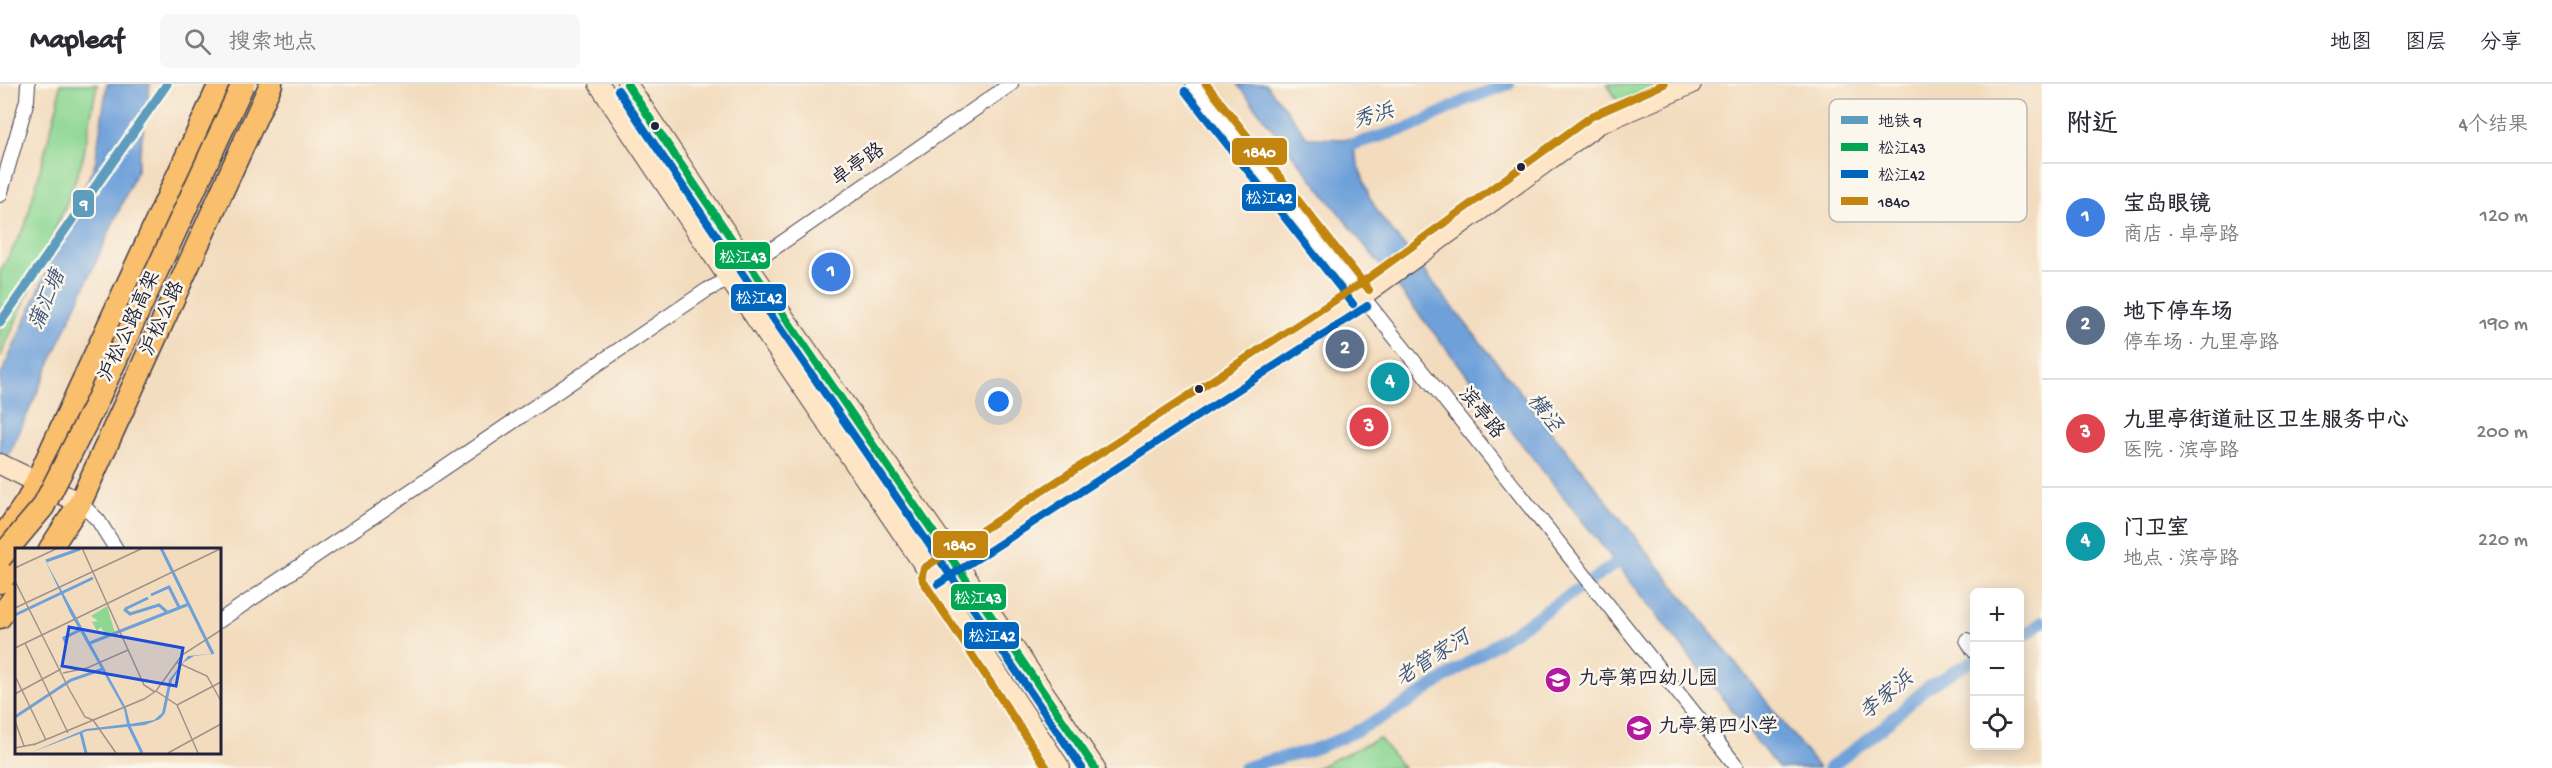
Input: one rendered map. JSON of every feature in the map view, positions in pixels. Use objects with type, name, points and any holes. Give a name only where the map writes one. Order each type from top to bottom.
[{"type":"main road","points":[[0,541],[28,500],[220,84]]},
{"type":"main road","name":"沪松公路高架","points":[[0,558],[43,507],[95,405],[243,84]]},
{"type":"main road","name":"沪松公路高架","points":[[28,548],[55,516],[257,84]]},
{"type":"main road","name":"沪松公路","points":[[51,548],[80,503],[271,84]]},
{"type":"main road","points":[[0,582],[15,563]]},
{"type":"main road","points":[[0,617],[15,596]]},
{"type":"street","points":[[0,195],[27,100],[28,84]]},
{"type":"street","points":[[599,84],[728,280],[933,575],[1060,768]]},
{"type":"street","points":[[627,84],[748,266],[1095,768]]},
{"type":"street","name":"卓亭路","points":[[220,620],[706,290],[728,280],[1011,84]]},
{"type":"street","name":"滨亭路","points":[[1193,84],[1738,768]]},
{"type":"street","points":[[933,575],[1361,297],[1598,124],[1691,84]]},
{"type":"street","points":[[7,467],[80,503],[98,520],[115,548]]},
{"type":"green space","points":[[60,84],[97,84],[83,158],[68,200],[0,358],[0,272],[25,226],[58,103]]},
{"type":"green space","points":[[1607,84],[1663,84],[1619,103]]},
{"type":"green space","points":[[1379,738],[1403,768],[1316,768]]},
{"type":"water","name":"蒲汇塘","points":[[107,84],[150,84],[137,170],[0,475],[0,377],[95,164]]},
{"type":"water","points":[[1237,84],[1266,84],[1308,138],[1350,139],[1369,196],[1381,217],[1819,768],[1778,768]]},
{"type":"waterway","name":"秀浜","points":[[1337,149],[1412,127],[1468,99],[1509,84]]},
{"type":"waterway","name":"老管家河","points":[[1244,768],[1321,747],[1384,716],[1409,702],[1629,555]]},
{"type":"waterway","name":"李家浜","points":[[2024,636],[2042,622]]},
{"type":"waterway","name":"李家浜","points":[[1829,768],[1881,729],[1927,687],[1970,662]]},
{"type":"metro line","name":"9","points":[[0,323],[167,84]]},
{"type":"transit line","name":"松江43","points":[[627,84],[1095,768]]},
{"type":"transit line","name":"1840","points":[[1206,84],[1369,290]]},
{"type":"transit line","name":"1840","points":[[1047,768],[923,581],[924,568],[1360,284],[1592,116],[1664,84]]},
{"type":"transit line","name":"松江42","points":[[618,90],[1082,768]]},
{"type":"transit line","name":"松江42","points":[[1185,91],[1353,304]]},
{"type":"transit line","name":"松江42","points":[[938,584],[1367,306]]},
{"type":"place","name":"宝岛眼镜","points":[[831,272]]},
{"type":"place","name":"地下停车场","points":[[1345,349]]},
{"type":"place","name":"门卫室","points":[[1390,382]]},
{"type":"place","name":"九里亭街道社区卫生服务中心","points":[[1369,427]]},
{"type":"place","name":"九亭第四幼儿园","points":[[1558,680]]},
{"type":"place","name":"九亭第四小学","points":[[1639,728]]},
{"type":"water label","name":"横泾","points":[[1543,414]]}]
